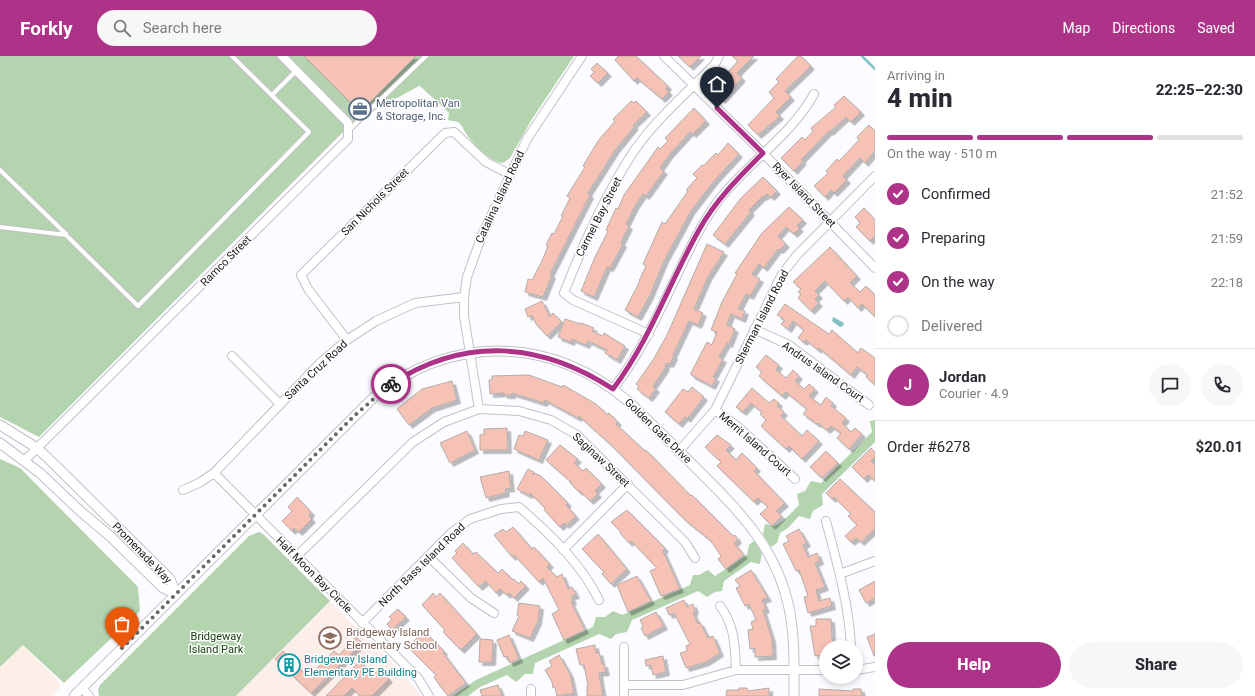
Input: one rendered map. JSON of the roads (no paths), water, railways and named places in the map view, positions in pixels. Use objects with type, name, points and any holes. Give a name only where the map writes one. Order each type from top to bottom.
[{"type":"street","points":[[282,56],[348,123],[348,130]]},
{"type":"street","name":"Catalina Island Road","points":[[479,409],[469,353],[464,297],[473,258],[509,174],[527,139],[582,56]]},
{"type":"street","name":"Ryer Island Street","points":[[664,56],[763,153],[875,268]]},
{"type":"street","name":"Carmel Bay Street","points":[[649,334],[573,300],[564,293],[606,198],[635,150],[657,123],[715,64],[719,56]]},
{"type":"street","points":[[613,389],[625,373],[649,334],[699,230],[718,201],[804,112],[814,94]]},
{"type":"street","name":"Ramco Street","points":[[25,460],[348,139],[348,130]]},
{"type":"street","name":"San Nichols Street","points":[[347,340],[308,289],[301,275],[434,142],[445,133],[450,131],[457,135],[486,162],[509,174]]},
{"type":"street","name":"Sherman Island Road","points":[[679,451],[716,410],[782,274],[829,222],[875,176]]},
{"type":"street","name":"Santa Cruz Road","points":[[183,490],[199,483],[214,473],[320,364],[347,340],[376,321],[415,303],[464,297]]},
{"type":"street","name":"Andrus Island Court","points":[[754,329],[789,345],[869,405]]},
{"type":"street","name":"Golden Gate Drive","points":[[74,696],[354,416],[387,386],[441,359],[469,353],[502,351],[544,356],[584,371],[613,389],[679,451],[742,515],[753,528],[772,560],[789,607],[794,641],[794,696]]},
{"type":"street","points":[[232,356],[280,404]]},
{"type":"street","name":"Saginaw Street","points":[[296,557],[412,442],[444,422],[479,409],[519,411],[551,420],[577,435],[685,542],[695,558]]},
{"type":"street","name":"Merrit Island Court","points":[[716,410],[737,426],[795,479]]},
{"type":"street","name":"Promenade Way","points":[[0,425],[37,448],[170,579],[176,594]]},
{"type":"street","name":"Promenade Way","points":[[0,443],[25,460],[40,473],[79,510],[111,537],[163,588],[176,594]]},
{"type":"street","name":"Half Moon Bay Circle","points":[[214,473],[418,678],[429,696]]},
{"type":"street","points":[[599,600],[580,567],[563,550],[628,484]]},
{"type":"street","name":"North Bass Island Road","points":[[362,623],[452,533],[470,519],[502,509],[519,507],[563,550]]},
{"type":"street","points":[[826,521],[840,574],[850,622],[851,640]]},
{"type":"street","points":[[429,557],[471,598],[494,614]]},
{"type":"street","points":[[840,574],[875,561]]},
{"type":"street","points":[[720,606],[728,616],[733,631],[736,670]]},
{"type":"street","points":[[624,648],[624,696]]},
{"type":"street","points":[[863,669],[875,668]]},
{"type":"street","points":[[624,686],[683,685],[736,670],[819,670]]},
{"type":"street","points":[[82,688],[89,696]]},
{"type":"lane","points":[[0,170],[138,306],[309,132],[232,56]]},
{"type":"lane","points":[[348,130],[426,56]]},
{"type":"lane","points":[[272,95],[296,70]]},
{"type":"lane","points":[[0,227],[66,235]]},
{"type":"water","points":[[833,317],[844,323],[843,326],[840,327],[832,321]]},
{"type":"waterway","points":[[862,56],[875,69]]},
{"type":"place","name":"Metropolitan Van & Storage, Inc.","points":[[360,109]]},
{"type":"place","name":"Bridgeway Island Elementary School","points":[[330,638]]},
{"type":"place","name":"Bridgeway Island Elementary PE Building","points":[[289,665]]},
{"type":"park label","name":"Bridgeway Island Park","points":[[216,642]]}]
